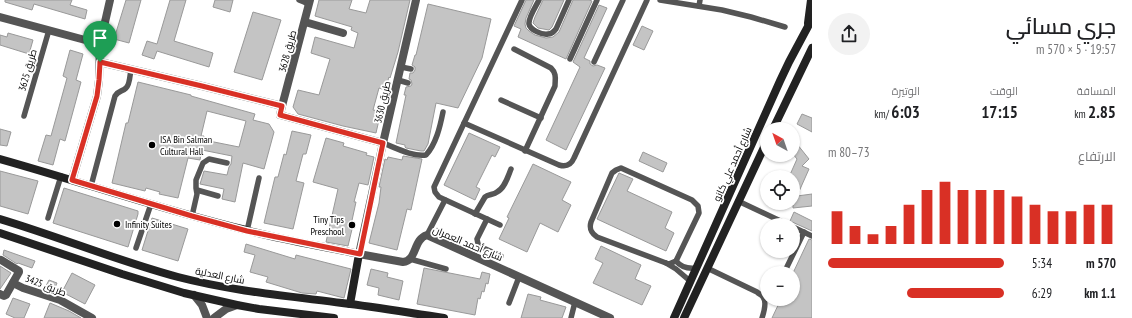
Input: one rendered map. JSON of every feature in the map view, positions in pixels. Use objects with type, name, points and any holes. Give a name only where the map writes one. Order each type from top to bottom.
[{"type":"main road","points":[[810,22],[811,0]]},
{"type":"main road","name":"شارع أحمد علي كانو","points":[[762,122],[789,62],[810,22]]},
{"type":"main road","points":[[776,122],[808,64],[812,48]]},
{"type":"main road","name":"شارع أحمد علي كانو","points":[[674,318],[760,126]]},
{"type":"main road","name":"شارع أحمد علي كانو","points":[[684,318],[760,155]]},
{"type":"main road","points":[[0,159],[247,231],[360,254]]},
{"type":"main road","name":"شارع العدلية","points":[[0,219],[178,277],[224,287],[444,318]]},
{"type":"main road","points":[[0,233],[122,274],[194,295],[258,309],[334,318]]},
{"type":"main road","name":"طريق 3630","points":[[350,304],[360,254]]},
{"type":"street","points":[[72,180],[97,96],[100,44],[110,0]]},
{"type":"street","name":"طريق 3630","points":[[360,254],[383,143],[416,0]]},
{"type":"street","name":"طريق 3628","points":[[282,106],[310,3]]},
{"type":"street","points":[[0,16],[100,44]]},
{"type":"street","points":[[305,22],[343,32]]},
{"type":"street","points":[[100,62],[282,106],[280,115],[383,143]]},
{"type":"street","name":"شارع أحمد العمران","points":[[410,259],[420,240],[427,235],[610,318]]},
{"type":"street","points":[[360,254],[402,262],[407,262],[410,259]]},
{"type":"street","points":[[0,260],[19,271],[6,295],[4,296],[0,294]]},
{"type":"street","name":"طريق 3425","points":[[13,283],[23,288],[60,300],[92,318]]},
{"type":"street","points":[[194,295],[202,305],[207,318]]},
{"type":"street","points":[[214,318],[226,309],[237,305]]},
{"type":"lane","points":[[299,0],[310,3]]},
{"type":"lane","points":[[500,226],[436,195],[434,187],[522,0]]},
{"type":"lane","points":[[539,0],[530,19],[529,25],[532,29],[546,35],[552,33],[556,29],[570,0]]},
{"type":"lane","points":[[570,59],[597,0]]},
{"type":"lane","points":[[594,62],[623,0]]},
{"type":"lane","points":[[464,123],[559,166],[568,165],[573,161],[647,0]]},
{"type":"lane","points":[[660,0],[700,3],[784,27]]},
{"type":"lane","name":"طريق 3625","points":[[24,116],[49,30]]},
{"type":"lane","points":[[514,49],[551,68],[555,72],[555,86],[525,151]]},
{"type":"lane","points":[[401,67],[411,69]]},
{"type":"lane","points":[[91,186],[115,96],[120,90],[125,89],[128,86],[130,69]]},
{"type":"lane","points":[[398,80],[408,83]]},
{"type":"lane","points":[[501,100],[541,118]]},
{"type":"lane","points":[[383,143],[406,152],[423,156],[426,155],[432,147],[439,131],[443,112]]},
{"type":"lane","points":[[192,216],[198,194],[195,184],[202,165],[209,159],[226,163]]},
{"type":"lane","points":[[475,214],[486,195],[497,193],[502,187],[511,169]]},
{"type":"lane","points":[[666,263],[669,264],[676,261],[699,213],[698,206],[692,200],[624,169],[616,170],[612,173],[591,222],[590,225],[592,232],[597,237],[666,263],[690,280]]},
{"type":"lane","points":[[48,218],[61,176]]},
{"type":"lane","points":[[247,231],[259,178]]},
{"type":"lane","points":[[197,190],[218,196]]},
{"type":"lane","points":[[427,235],[445,200]]},
{"type":"lane","points":[[738,201],[774,218]]},
{"type":"lane","points":[[136,248],[151,204]]},
{"type":"lane","points":[[487,220],[478,239],[478,244],[481,247],[501,256]]},
{"type":"lane","points":[[800,230],[812,236]]},
{"type":"lane","points":[[787,266],[804,232]]},
{"type":"lane","points":[[410,259],[446,269]]},
{"type":"lane","points":[[676,261],[680,265],[688,268],[696,268]]},
{"type":"lane","points":[[707,268],[760,293]]},
{"type":"lane","points":[[509,303],[519,277]]},
{"type":"lane","points":[[571,318],[575,302]]},
{"type":"lane","points":[[762,318],[765,306]]},
{"type":"building","points":[[5,0],[72,0],[70,5],[87,10],[85,19],[34,4],[32,10],[5,2]]},
{"type":"building","points":[[126,0],[141,0],[129,43],[114,39]]},
{"type":"building","points":[[170,0],[186,0],[174,41],[213,53],[209,67],[157,51],[154,59],[142,55],[147,41],[157,44]]},
{"type":"building","points":[[215,0],[233,0],[230,12],[213,7]]},
{"type":"building","points":[[319,0],[352,0],[349,9],[366,13],[370,0],[410,0],[398,52],[390,78],[389,77],[385,90],[379,88],[373,110],[381,111],[376,133],[298,114],[293,107],[298,90],[319,95],[330,59],[311,53],[315,37],[354,48],[358,33],[351,30],[352,27],[315,16]]},
{"type":"building","points":[[526,0],[534,0],[526,18],[526,28],[535,35],[546,38],[553,37],[559,32],[573,0],[592,1],[566,59],[518,37],[521,29],[514,26]]},
{"type":"building","points":[[543,0],[564,0],[552,27],[549,30],[538,28],[533,23]]},
{"type":"building","points":[[428,4],[491,19],[482,58],[458,108],[436,103],[428,144],[424,151],[421,151],[406,148],[405,145],[396,143],[406,95],[404,95],[406,87],[411,86],[412,84],[411,80],[409,79],[410,73],[413,73],[415,70],[415,67],[412,65],[416,55]]},
{"type":"building","points":[[599,5],[607,8],[584,58],[590,61],[590,64],[593,66],[597,65],[605,68],[566,150],[546,140],[580,67],[573,62]]},
{"type":"building","points":[[253,12],[281,20],[262,80],[234,72]]},
{"type":"building","points":[[642,26],[653,31],[644,50],[633,45]]},
{"type":"building","points":[[8,33],[33,40],[29,54],[0,45],[0,35],[7,37]]},
{"type":"building","points":[[70,50],[83,54],[76,80],[81,82],[65,141],[60,139],[53,165],[38,161],[46,135],[51,136],[67,78],[63,76]]},
{"type":"building","points":[[138,82],[191,95],[255,114],[253,120],[269,124],[274,132],[264,169],[243,163],[235,202],[222,199],[224,189],[200,184],[204,171],[227,175],[232,156],[202,150],[200,160],[188,158],[178,198],[159,194],[160,192],[146,188],[145,191],[112,183],[126,123],[128,123]],"holes":[[[207,111],[246,121],[239,147],[204,140],[204,136],[201,136]]]},
{"type":"building","points":[[802,114],[812,118],[812,132],[800,126],[800,122],[798,122]]},
{"type":"building","points":[[0,129],[11,132],[7,146],[0,145]]},
{"type":"building","points":[[292,131],[311,135],[306,154],[303,154],[296,181],[304,183],[293,229],[264,223],[275,177],[278,177],[284,154],[286,155]]},
{"type":"building","points":[[469,133],[500,147],[495,157],[492,155],[476,187],[480,189],[475,200],[444,185]]},
{"type":"building","points":[[326,138],[344,143],[343,146],[367,153],[366,155],[374,157],[368,185],[359,183],[354,202],[356,202],[351,225],[353,225],[348,246],[326,242],[338,189],[313,182]]},
{"type":"building","points":[[800,148],[809,159],[802,166],[809,169],[800,189],[800,170],[792,170],[796,162],[800,162]]},
{"type":"building","points":[[643,152],[667,163],[663,172],[639,161]]},
{"type":"building","points":[[403,156],[422,159],[411,210],[407,209],[397,250],[369,243],[379,203],[381,187],[379,187],[385,159],[387,160],[388,157],[402,160]]},
{"type":"building","points":[[533,164],[571,182],[562,200],[571,205],[558,232],[540,223],[527,252],[499,239],[509,218],[507,217]]},
{"type":"building","points":[[0,171],[38,181],[28,214],[0,206]]},
{"type":"building","points":[[619,173],[633,179],[627,191],[672,212],[665,228],[674,233],[666,251],[597,219]]},
{"type":"building","points":[[64,188],[138,211],[128,247],[53,223]]},
{"type":"building","points":[[812,194],[812,206],[800,207],[800,196]]},
{"type":"building","points":[[794,212],[812,221],[812,231],[800,226],[800,218],[791,218]]},
{"type":"building","points":[[152,218],[188,229],[178,261],[142,250]]},
{"type":"building","points":[[809,239],[812,240],[812,318],[772,318],[778,306],[800,306],[800,266],[796,266]]},
{"type":"building","points":[[246,244],[295,259],[296,255],[351,269],[344,298],[317,291],[316,294],[302,293],[266,282],[268,277],[250,272],[255,255],[244,252]]},
{"type":"building","points":[[601,246],[641,265],[635,279],[651,286],[642,305],[593,283],[603,263],[595,259]]},
{"type":"building","points":[[4,250],[35,261],[32,268],[18,263],[17,264],[3,255]]},
{"type":"building","points":[[0,266],[11,273],[0,289]]},
{"type":"building","points":[[424,268],[480,279],[482,272],[490,274],[488,284],[486,283],[484,292],[482,291],[480,299],[478,298],[475,315],[417,304]]},
{"type":"building","points":[[371,269],[388,273],[387,277],[403,281],[399,300],[378,295],[379,288],[367,285]]},
{"type":"building","points":[[72,273],[95,285],[85,304],[62,292]]},
{"type":"building","points":[[49,280],[57,283],[53,292],[45,288]]},
{"type":"building","points":[[528,294],[541,297],[540,300],[566,307],[562,318],[521,318]]},
{"type":"building","points":[[13,298],[30,304],[24,318],[15,318],[6,314]]},
{"type":"building","points":[[50,303],[69,311],[81,318],[44,318]]},
{"type":"place","name":"ISA Bin Salman Cultural Hall","points":[[152,145]]},
{"type":"place","name":"Infinity Suites","points":[[117,224]]},
{"type":"place","name":"Tiny Tips Preschool","points":[[352,225]]},
{"type":"route","points":[[100,62],[282,106],[280,115],[383,143],[360,254],[247,231],[72,180],[99,88],[100,62]]}]
